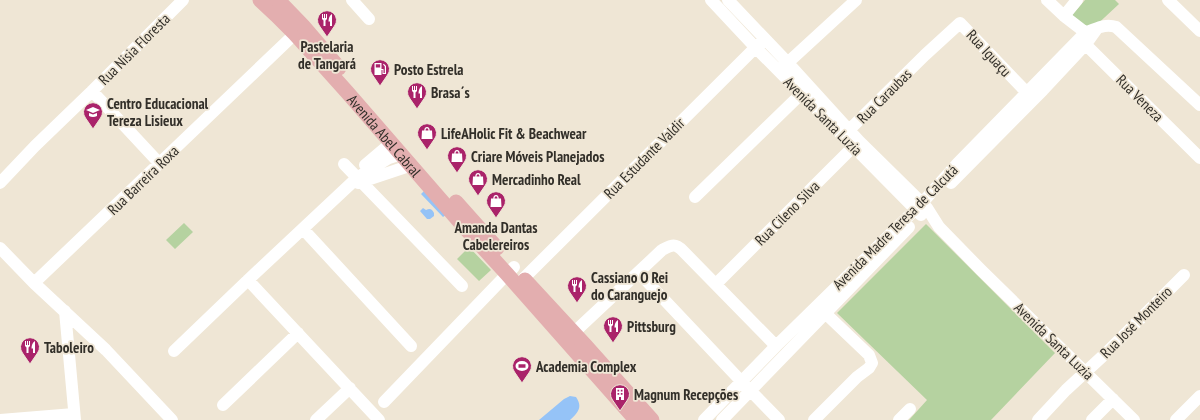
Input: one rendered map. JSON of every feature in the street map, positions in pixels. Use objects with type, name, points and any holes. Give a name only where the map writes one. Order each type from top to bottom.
[{"type":"main road","name":"Avenida Abel Cabral","points":[[260,0],[276,14],[299,30],[455,202],[570,336],[636,420]]},
{"type":"main road","name":"Avenida Abel Cabral","points":[[278,0],[299,30],[396,148],[466,229],[515,273]]},
{"type":"main road","name":"Avenida Abel Cabral","points":[[570,336],[652,420]]},
{"type":"street","name":"Rua Nisia Floresta","points":[[0,183],[35,146],[183,0]]},
{"type":"street","points":[[352,0],[369,19]]},
{"type":"street","points":[[779,72],[787,62],[856,0]]},
{"type":"street","name":"Rua Veneza","points":[[1047,0],[1088,36],[1200,158]]},
{"type":"street","points":[[1064,16],[1077,0]]},
{"type":"street","points":[[1168,0],[1200,31]]},
{"type":"street","name":"Avenida Santa Luzia","points":[[721,2],[764,39],[787,62],[799,87]]},
{"type":"street","name":"Avenida Santa Luzia","points":[[721,2],[755,47],[779,72],[799,87],[846,133],[1013,302],[1134,420]]},
{"type":"street","name":"Rua Iguaçu","points":[[926,55],[960,23],[1030,96]]},
{"type":"street","points":[[1088,36],[1105,25],[1112,25],[1116,27],[1200,106]]},
{"type":"street","name":"Rua Barreira Roxa","points":[[34,283],[299,30]]},
{"type":"street","name":"Avenida Madre Teresa de Calcutá","points":[[704,420],[776,346],[963,170],[1030,96],[1088,36]]},
{"type":"street","name":"Rua Estudante Valdir","points":[[515,273],[764,39]]},
{"type":"street","name":"Rua Caraubas","points":[[846,133],[926,55]]},
{"type":"street","points":[[695,197],[799,87]]},
{"type":"street","points":[[92,91],[160,164]]},
{"type":"street","name":"Rua Cileno Silva","points":[[716,284],[856,144]]},
{"type":"street","points":[[174,351],[356,179],[396,148]]},
{"type":"street","points":[[344,164],[356,179],[462,286]]},
{"type":"street","points":[[356,179],[412,165]]},
{"type":"street","name":"Avenida Madre Teresa de Calcutá","points":[[722,420],[825,313],[921,209]]},
{"type":"street","points":[[304,229],[412,346]]},
{"type":"street","points":[[570,336],[655,257],[673,245],[678,246],[776,346]]},
{"type":"street","points":[[0,248],[34,283],[106,350],[172,420]]},
{"type":"street","points":[[384,402],[515,273]]},
{"type":"street","points":[[639,273],[779,420]]},
{"type":"street","name":"Rua José Monteiro","points":[[1038,420],[1066,390],[1105,354],[1184,275]]},
{"type":"street","points":[[248,280],[379,420]]},
{"type":"street","points":[[0,420],[75,417],[65,311]]},
{"type":"street","points":[[814,420],[872,363],[869,355],[825,313]]},
{"type":"street","points":[[223,405],[298,333]]},
{"type":"street","points":[[316,420],[350,388]]},
{"type":"street","points":[[1176,420],[1200,396]]},
{"type":"street","points":[[1092,420],[1114,399]]},
{"type":"street","points":[[899,420],[910,409]]},
{"type":"green space","points":[[1085,0],[1115,0],[1119,4],[1090,31],[1072,15]]},
{"type":"green space","points":[[184,223],[193,232],[175,249],[166,240]]},
{"type":"green space","points":[[926,224],[1055,353],[991,420],[909,420],[927,400],[837,313]]},
{"type":"green space","points":[[469,247],[491,270],[479,281],[457,259]]},
{"type":"water","points":[[424,191],[447,214],[443,217],[421,194]]},
{"type":"water","points":[[423,208],[426,210],[432,210],[434,216],[427,219],[420,211]]},
{"type":"water","points":[[570,396],[576,397],[579,404],[579,410],[570,420],[539,420],[564,399]]},
{"type":"place","name":"Pastelaria de Tangará","points":[[327,37]]},
{"type":"place","name":"Posto Estrela","points":[[380,86]]},
{"type":"place","name":"Brasa´s","points":[[417,109]]},
{"type":"place","name":"Centro Educacional Tereza Lisieux","points":[[93,129]]},
{"type":"place","name":"LifeAHolic Fit & Beachwear","points":[[427,150]]},
{"type":"place","name":"Criare Móveis Planejados","points":[[457,173]]},
{"type":"place","name":"Mercadinho Real","points":[[478,196]]},
{"type":"place","name":"Amanda Dantas Cabelereiros","points":[[496,218]]},
{"type":"place","name":"Cassiano O Rei do Caranguejo","points":[[577,303]]},
{"type":"place","name":"Pittsburg","points":[[613,343]]},
{"type":"place","name":"Taboleiro","points":[[30,364]]},
{"type":"place","name":"Academia Complex","points":[[522,383]]},
{"type":"place","name":"Magnum Recepções","points":[[620,411]]}]
